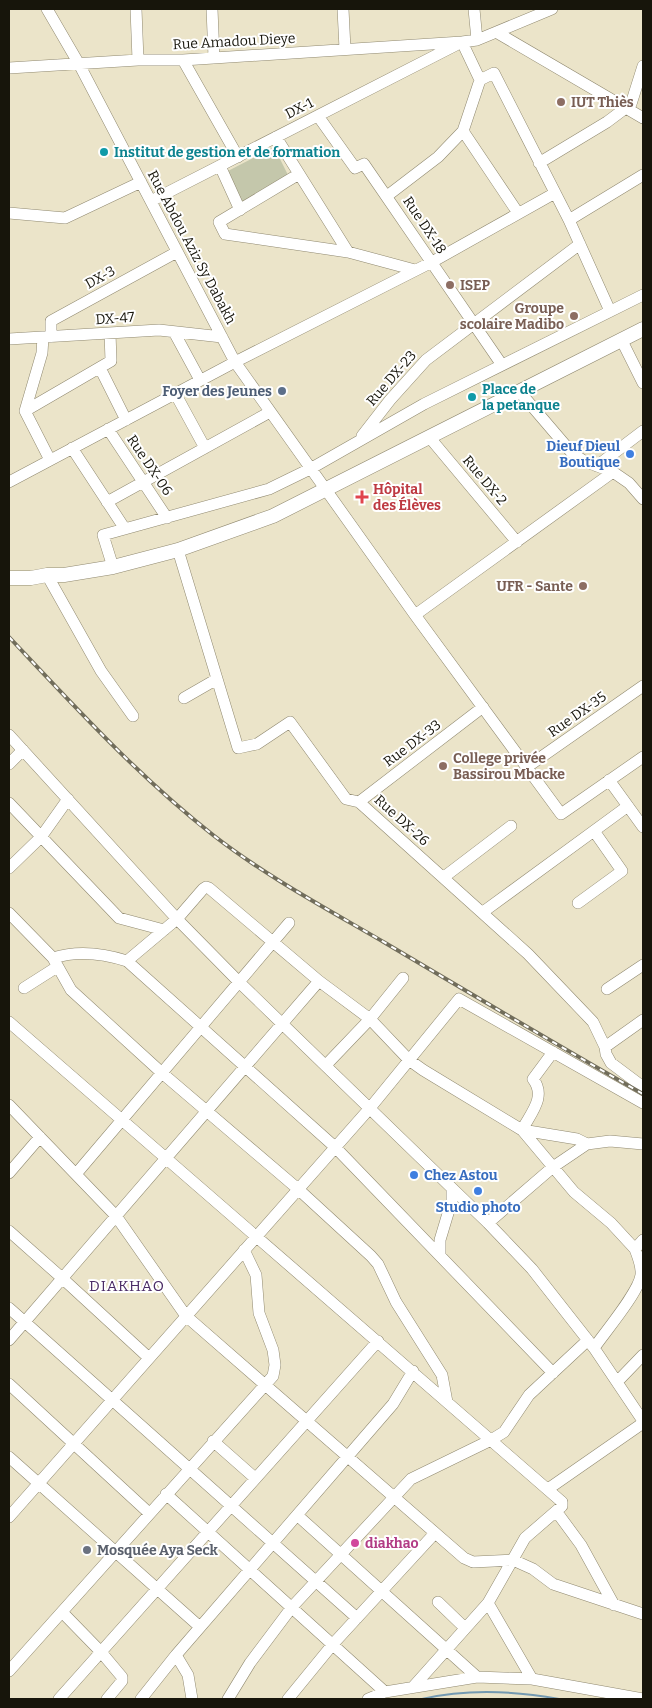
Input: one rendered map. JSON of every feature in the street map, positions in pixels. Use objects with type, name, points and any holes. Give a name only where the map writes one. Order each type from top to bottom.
[{"type":"main road","points":[[9,578],[64,575],[112,567],[178,550],[273,516],[643,329]]},
{"type":"street","name":"Rue Abdou Aziz Sy Dabakh","points":[[47,9],[79,64],[234,362],[415,615],[561,814],[609,780]]},
{"type":"street","points":[[136,9],[138,60]]},
{"type":"street","points":[[212,9],[214,57]]},
{"type":"street","points":[[343,9],[344,49]]},
{"type":"street","points":[[474,9],[477,40]]},
{"type":"street","name":"Rue Amadou Dieye","points":[[9,68],[138,60],[183,60],[462,42],[477,40],[552,9]]},
{"type":"street","points":[[496,32],[643,118]]},
{"type":"street","points":[[386,196],[438,157],[463,131],[480,80],[462,42]]},
{"type":"street","name":"DX-1","points":[[151,201],[462,42]]},
{"type":"street","points":[[183,60],[238,157]]},
{"type":"street","points":[[539,163],[607,122],[631,104],[643,66]]},
{"type":"street","points":[[480,80],[494,73],[569,220],[610,311]]},
{"type":"street","name":"Rue DX-18","points":[[318,116],[355,168],[364,164],[502,365]]},
{"type":"street","points":[[463,131],[518,214]]},
{"type":"street","points":[[276,137],[348,252]]},
{"type":"street","points":[[220,166],[240,210]]},
{"type":"street","points":[[300,174],[219,222],[225,234],[348,252],[416,270]]},
{"type":"street","points":[[569,220],[643,175]]},
{"type":"street","points":[[9,213],[65,218],[141,182]]},
{"type":"street","points":[[9,482],[234,362],[432,262],[555,193]]},
{"type":"street","name":"Rue DX-23","points":[[360,440],[390,400],[426,360],[580,244]]},
{"type":"street","name":"DX-3","points":[[47,337],[51,321],[177,252]]},
{"type":"street","points":[[112,567],[103,535],[269,489],[424,404],[643,295]]},
{"type":"street","name":"DX-47","points":[[9,339],[159,330],[222,338]]},
{"type":"street","points":[[174,332],[200,380]]},
{"type":"street","points":[[25,411],[111,361],[110,333]]},
{"type":"street","points":[[47,337],[25,411],[50,460]]},
{"type":"street","points":[[621,339],[643,383]]},
{"type":"street","points":[[100,368],[126,420]]},
{"type":"street","points":[[519,391],[572,453],[584,461],[613,472],[641,492]]},
{"type":"street","points":[[175,393],[206,448]]},
{"type":"street","points":[[107,502],[270,412]]},
{"type":"street","name":"Rue DX-06","points":[[108,429],[167,518]]},
{"type":"street","points":[[597,466],[643,431]]},
{"type":"street","name":"Rue DX-2","points":[[430,438],[517,542]]},
{"type":"street","points":[[72,448],[125,529]]},
{"type":"street","points":[[415,615],[613,472]]},
{"type":"street","points":[[178,550],[217,679],[184,698]]},
{"type":"street","points":[[47,575],[101,671],[132,716]]},
{"type":"street","name":"Rue DX-26","points":[[217,679],[238,748],[257,744],[290,722],[346,799],[359,802],[528,954],[585,1013],[597,1029],[610,1063],[643,1088]]},
{"type":"street","name":"Rue DX-35","points":[[527,767],[643,686]]},
{"type":"street","name":"Rue DX-33","points":[[359,802],[483,707]]},
{"type":"street","points":[[9,735],[177,919],[239,982],[488,1223],[532,1269],[591,1344],[643,1422],[548,1489]]},
{"type":"street","points":[[9,764],[23,750]]},
{"type":"street","points":[[643,757],[609,780],[643,826]]},
{"type":"street","points":[[9,868],[41,837],[68,799]]},
{"type":"street","points":[[9,803],[119,918],[164,930]]},
{"type":"street","points":[[483,912],[628,806]]},
{"type":"street","points":[[444,877],[511,826]]},
{"type":"street","points":[[578,903],[622,871],[594,831]]},
{"type":"street","points":[[127,961],[177,919],[206,887],[235,908],[319,981],[370,1019],[409,1060],[522,1130],[574,1192],[639,1244],[641,1277],[629,1299],[591,1344],[553,1372],[529,1395],[504,1432],[411,1479],[292,1608],[250,1663],[228,1699]]},
{"type":"street","points":[[9,912],[55,962],[71,990],[162,1073],[364,1248],[378,1264],[396,1302],[442,1375],[448,1402]]},
{"type":"street","points":[[76,1174],[289,923]]},
{"type":"street","points":[[24,988],[69,953],[108,955],[127,961],[335,1147],[553,1372]]},
{"type":"street","points":[[607,989],[643,964]]},
{"type":"street","points":[[326,1065],[370,1019],[403,978]]},
{"type":"street","points":[[9,1340],[319,981]]},
{"type":"street","points":[[9,1517],[370,1108],[459,999],[643,1103]]},
{"type":"street","points":[[605,1047],[643,1020]]},
{"type":"street","points":[[9,1022],[413,1371],[563,1504],[525,1538],[488,1603],[413,1687]]},
{"type":"street","points":[[522,1130],[536,1107],[538,1100],[538,1088],[533,1079],[553,1052]]},
{"type":"street","points":[[9,1105],[116,1216],[186,1316],[464,1558],[473,1562],[513,1560],[532,1569],[553,1584],[643,1614]]},
{"type":"street","points":[[522,1130],[577,1139],[587,1144]]},
{"type":"street","points":[[9,1173],[40,1137]]},
{"type":"street","points":[[488,1223],[553,1167],[587,1144],[610,1141],[643,1144]]},
{"type":"street","points":[[440,1254],[440,1240],[452,1200],[452,1189]]},
{"type":"street","points":[[9,1231],[149,1358]]},
{"type":"street","points":[[9,1671],[114,1551],[273,1376],[275,1365],[274,1350],[259,1313],[256,1275],[244,1250]]},
{"type":"street","points":[[9,1308],[357,1618]]},
{"type":"street","points":[[59,1699],[378,1341]]},
{"type":"street","points":[[617,1382],[643,1356]]},
{"type":"street","points":[[141,1699],[176,1655],[393,1404],[413,1371]]},
{"type":"street","points":[[9,1384],[149,1513]]},
{"type":"street","points":[[214,1441],[256,1478]]},
{"type":"street","points":[[9,1458],[200,1628]]},
{"type":"street","points":[[166,1494],[385,1692]]},
{"type":"street","points":[[556,1511],[581,1545],[614,1605]]},
{"type":"street","points":[[297,1515],[477,1677]]},
{"type":"street","points":[[288,1699],[333,1644],[435,1532]]},
{"type":"street","points":[[438,1602],[465,1628]]},
{"type":"street","points":[[488,1603],[532,1679]]},
{"type":"street","points":[[62,1612],[101,1652],[122,1677],[122,1681],[107,1699]]},
{"type":"street","points":[[176,1655],[188,1675],[192,1699]]},
{"type":"street","points":[[368,1699],[385,1692],[477,1677],[532,1679],[643,1699]]},
{"type":"green space","points":[[274,147],[289,177],[241,203],[226,172]]},
{"type":"waterway","points":[[422,1699],[473,1692],[525,1694],[559,1699]]},
{"type":"railway","points":[[9,637],[133,765],[213,835],[255,865],[298,892],[643,1094]]},
{"type":"place","name":"IUT Thiès","points":[[561,102]]},
{"type":"place","name":"Institut de gestion et de formation","points":[[104,152]]},
{"type":"place","name":"ISEP","points":[[450,285]]},
{"type":"place","name":"Groupe scolaire Madibo","points":[[574,316]]},
{"type":"place","name":"Foyer des Jeunes","points":[[282,391]]},
{"type":"place","name":"Place de la petanque","points":[[472,397]]},
{"type":"place","name":"Dieuf Dieul Boutique","points":[[630,454]]},
{"type":"place","name":"Hôpital des Élèves","points":[[362,497]]},
{"type":"place","name":"UFR - Sante","points":[[583,586]]},
{"type":"place","name":"College privée Bassirou Mbacke","points":[[443,766]]},
{"type":"place","name":"Chez Astou","points":[[414,1175]]},
{"type":"place","name":"Studio photo","points":[[478,1191]]},
{"type":"place","name":"diakhao","points":[[355,1543]]},
{"type":"place","name":"Mosquée Aya Seck","points":[[87,1550]]},
{"type":"district","name":"DIAKHAO","points":[[127,1286]]}]
